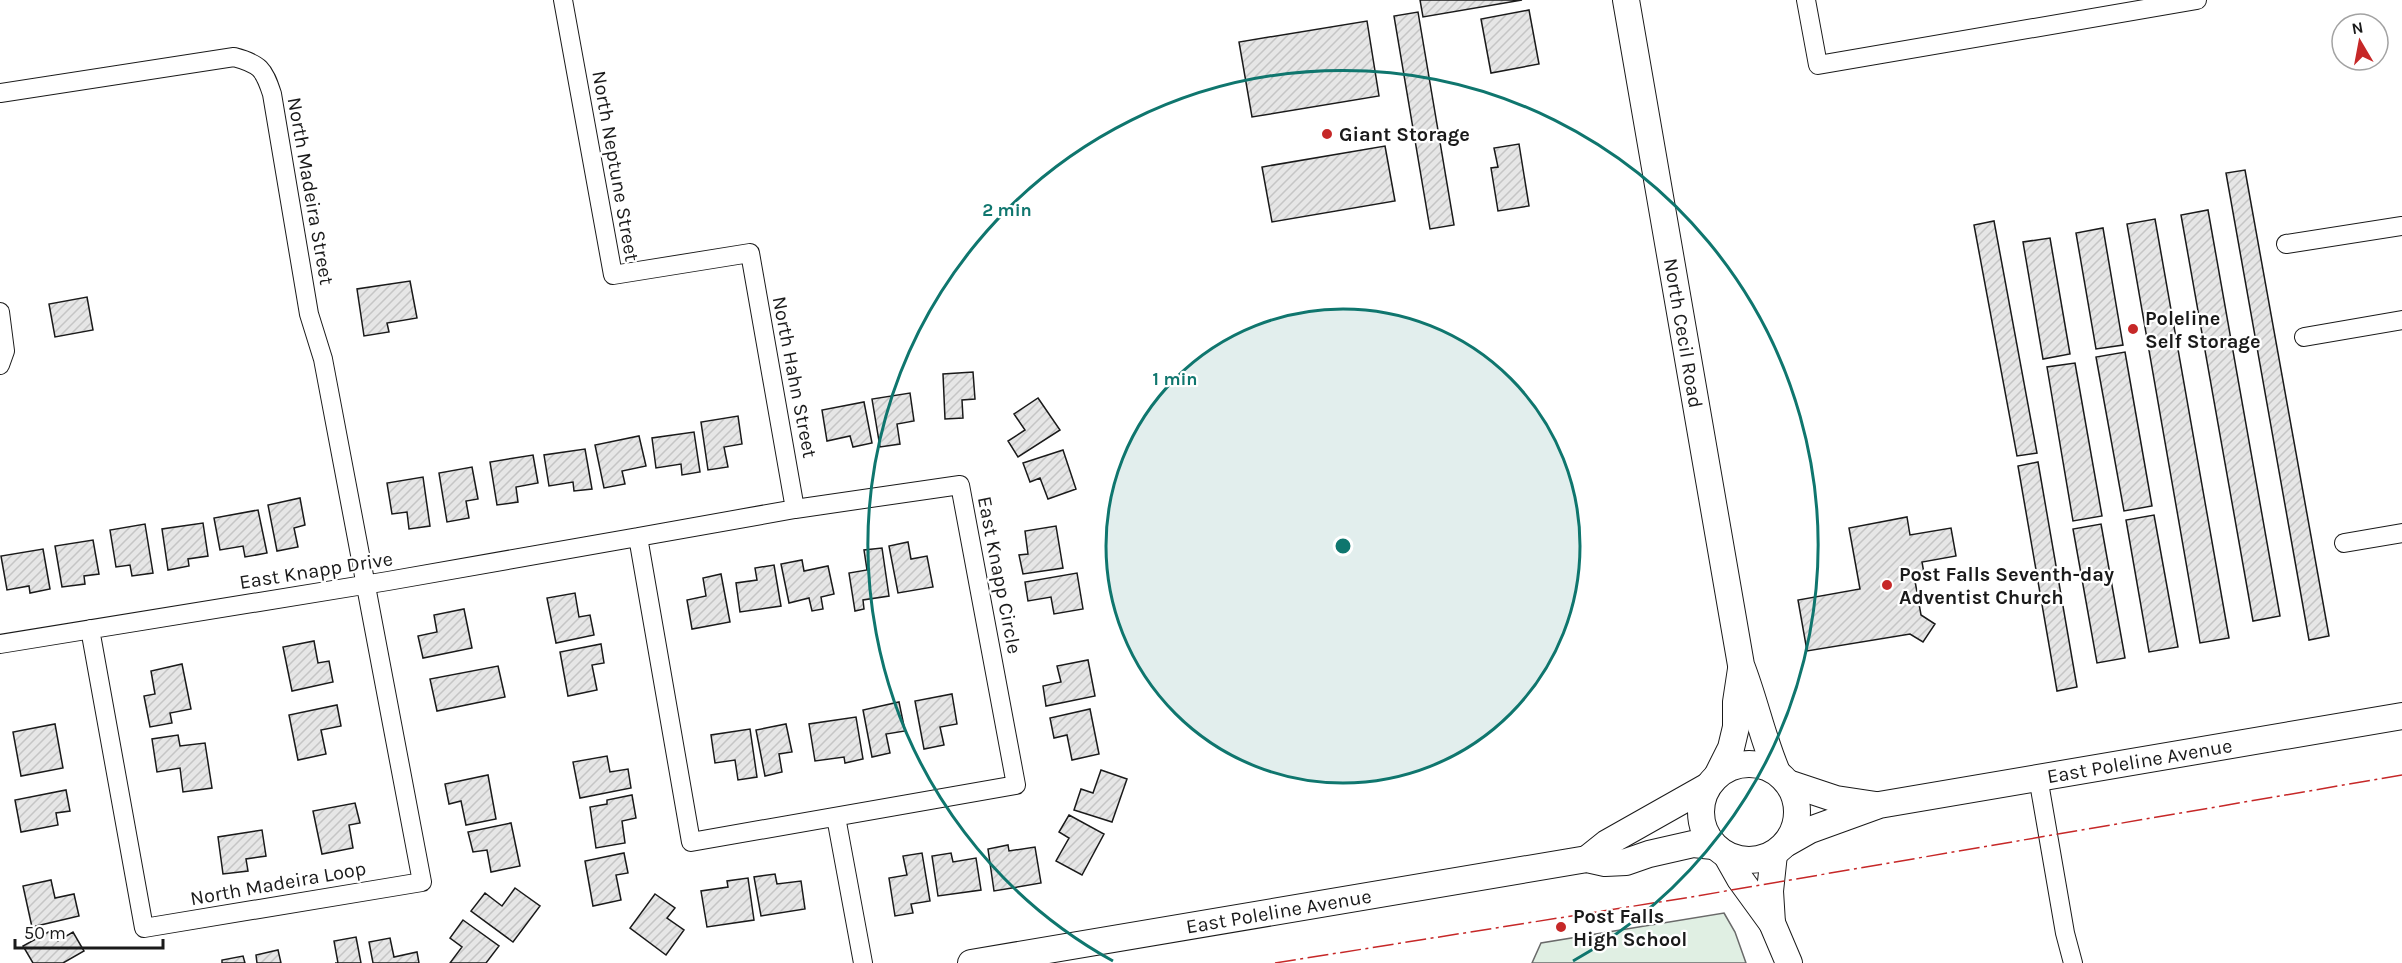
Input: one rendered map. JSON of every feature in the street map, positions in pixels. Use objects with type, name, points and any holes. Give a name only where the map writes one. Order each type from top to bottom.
[{"type":"main road","name":"North Cecil Road","points":[[1626,0],[1742,665],[1753,695],[1759,726],[1783,777]]},
{"type":"main road","name":"North Cecil Road","points":[[1713,780],[1731,748],[1736,727],[1736,702],[1742,665]]},
{"type":"main road","name":"East Poleline Avenue","points":[[1781,849],[1810,830],[1879,805],[2402,716]]},
{"type":"main road","points":[[1772,923],[1770,891],[1781,849],[1795,828],[1798,812],[1795,797],[1783,777],[1762,766],[1747,764],[1731,767],[1713,780],[1701,800],[1700,816],[1704,832],[1772,923],[1789,963]]},
{"type":"main road","name":"East Poleline Avenue","points":[[1783,777],[1836,799],[1879,805]]},
{"type":"main road","name":"East Poleline Avenue","points":[[1587,860],[1607,843],[1713,780]]},
{"type":"main road","name":"East Poleline Avenue","points":[[971,963],[1587,860],[1605,863],[1626,862],[1693,844],[1720,851]]},
{"type":"main road","points":[[1720,851],[1742,861],[1759,860],[1781,849]]},
{"type":"street","name":"North Neptune Street","points":[[563,0],[613,275],[750,253]]},
{"type":"street","points":[[1806,0],[1818,65],[2197,0]]},
{"type":"street","name":"North Madeira Street","points":[[0,93],[234,57],[253,62],[266,73],[272,94],[309,314],[323,359],[366,585]]},
{"type":"street","points":[[2286,244],[2402,226]]},
{"type":"street","name":"North Hahn Street","points":[[750,253],[795,509]]},
{"type":"street","points":[[0,312],[5,351],[0,365]]},
{"type":"street","points":[[2304,336],[2402,320]]},
{"type":"street","name":"East Knapp Circle","points":[[960,485],[1016,785],[691,842],[638,537],[795,509],[960,485]]},
{"type":"street","points":[[2344,543],[2402,533]]},
{"type":"street","name":"East Knapp Drive","points":[[0,644],[366,585],[638,537]]},
{"type":"street","name":"North Madeira Loop","points":[[90,629],[144,928],[422,882],[366,585]]},
{"type":"street","points":[[2038,777],[2057,891],[2073,963]]},
{"type":"street","points":[[836,817],[863,963]]},
{"type":"green space","points":[[1724,913],[1735,932],[1746,963],[1532,963],[1541,943]]},
{"type":"building","points":[[1420,0],[1522,0],[1423,17]]},
{"type":"building","points":[[1529,10],[1539,64],[1491,73],[1481,19]]},
{"type":"building","points":[[1418,12],[1454,225],[1430,229],[1394,16]]},
{"type":"building","points":[[1367,21],[1379,96],[1252,117],[1239,42]]},
{"type":"building","points":[[1519,144],[1529,206],[1498,211],[1491,168],[1498,167],[1494,148]]},
{"type":"building","points":[[1385,146],[1395,201],[1272,222],[1262,167]]},
{"type":"building","points":[[2245,170],[2329,636],[2309,640],[2226,173]]},
{"type":"building","points":[[2208,210],[2280,616],[2253,621],[2181,215]]},
{"type":"building","points":[[2155,219],[2229,638],[2200,643],[2127,224]]},
{"type":"building","points":[[1994,221],[2037,453],[2017,456],[1974,225]]},
{"type":"building","points":[[2103,228],[2123,345],[2096,349],[2076,233]]},
{"type":"building","points":[[2050,238],[2070,354],[2043,359],[2023,242]]},
{"type":"building","points":[[410,281],[417,318],[387,323],[389,332],[364,336],[357,289]]},
{"type":"building","points":[[87,297],[93,330],[55,337],[49,304]]},
{"type":"building","points":[[2125,352],[2152,506],[2124,511],[2096,357]]},
{"type":"building","points":[[2075,363],[2102,516],[2073,521],[2047,367]]},
{"type":"building","points":[[973,372],[975,399],[962,400],[963,418],[945,419],[943,374]]},
{"type":"building","points":[[910,393],[914,421],[897,424],[900,444],[880,447],[872,399]]},
{"type":"building","points":[[1038,398],[1060,430],[1018,457],[1008,441],[1025,430],[1014,414]]},
{"type":"building","points":[[864,402],[872,443],[853,447],[850,436],[827,441],[822,410]]},
{"type":"building","points":[[738,416],[742,444],[724,447],[728,467],[708,470],[701,422]]},
{"type":"building","points":[[694,432],[700,472],[682,475],[681,464],[656,468],[652,438]]},
{"type":"building","points":[[639,436],[646,466],[622,471],[625,484],[604,488],[595,445]]},
{"type":"building","points":[[585,449],[592,489],[574,491],[573,482],[549,486],[544,455]]},
{"type":"building","points":[[1063,450],[1076,489],[1048,499],[1040,478],[1030,482],[1023,463]]},
{"type":"building","points":[[533,455],[538,483],[516,487],[518,502],[497,505],[490,462]]},
{"type":"building","points":[[2038,462],[2077,687],[2057,691],[2018,466]]},
{"type":"building","points":[[472,467],[478,499],[466,501],[469,518],[447,522],[439,473]]},
{"type":"building","points":[[423,477],[430,526],[409,529],[407,512],[392,514],[387,483]]},
{"type":"building","points":[[300,498],[305,525],[294,528],[298,547],[277,551],[268,505]]},
{"type":"building","points":[[258,510],[267,553],[245,557],[243,546],[220,550],[214,518]]},
{"type":"building","points":[[2154,515],[2178,647],[2149,652],[2126,520]]},
{"type":"building","name":"Post Falls Seventh-day Adventist Church","points":[[1907,517],[1910,535],[1951,528],[1956,556],[1922,562],[1925,579],[1915,581],[1921,615],[1935,624],[1923,642],[1910,634],[1807,651],[1798,600],[1860,589],[1849,528]]},
{"type":"building","points":[[203,523],[208,556],[188,559],[189,566],[168,570],[162,529]]},
{"type":"building","points":[[145,524],[153,573],[132,576],[130,565],[116,567],[110,530]]},
{"type":"building","points":[[2101,524],[2125,658],[2097,663],[2073,529]]},
{"type":"building","points":[[1056,526],[1063,568],[1023,574],[1019,555],[1028,554],[1025,531]]},
{"type":"building","points":[[93,540],[99,574],[84,576],[85,584],[62,587],[55,546]]},
{"type":"building","points":[[908,542],[911,559],[927,556],[933,587],[898,593],[889,546]]},
{"type":"building","points":[[882,548],[889,596],[863,600],[864,609],[855,611],[849,573],[867,570],[864,550]]},
{"type":"building","points":[[43,549],[50,589],[30,593],[29,586],[7,590],[1,556]]},
{"type":"building","points":[[802,560],[804,571],[828,566],[834,594],[821,597],[823,609],[812,611],[809,598],[789,603],[781,564]]},
{"type":"building","points":[[774,565],[781,606],[740,612],[736,583],[757,580],[755,568]]},
{"type":"building","points":[[1077,573],[1083,609],[1054,614],[1051,597],[1028,601],[1025,582]]},
{"type":"building","points":[[721,574],[730,622],[692,629],[687,600],[706,596],[703,578]]},
{"type":"building","points":[[575,593],[579,617],[590,615],[594,635],[556,643],[547,598]]},
{"type":"building","points":[[464,609],[472,648],[423,658],[418,636],[437,632],[434,615]]},
{"type":"building","points":[[314,641],[318,663],[329,661],[333,682],[292,691],[283,647]]},
{"type":"building","points":[[601,644],[604,663],[592,665],[597,690],[568,696],[560,652]]},
{"type":"building","points":[[1088,660],[1095,696],[1046,706],[1043,686],[1061,682],[1057,666]]},
{"type":"building","points":[[182,664],[191,709],[170,713],[172,723],[150,727],[144,696],[155,694],[151,671]]},
{"type":"building","points":[[498,666],[505,697],[437,711],[430,679]]},
{"type":"building","points":[[952,694],[957,724],[940,727],[944,745],[924,749],[915,701]]},
{"type":"building","points":[[899,702],[905,731],[886,734],[890,753],[872,757],[863,710]]},
{"type":"building","points":[[337,705],[341,726],[321,730],[326,754],[298,760],[289,715]]},
{"type":"building","points":[[1090,709],[1099,754],[1072,760],[1067,735],[1054,738],[1050,718]]},
{"type":"building","points":[[856,717],[863,759],[845,763],[844,757],[815,761],[809,724]]},
{"type":"building","points":[[55,724],[63,768],[21,776],[13,732]]},
{"type":"building","points":[[786,724],[792,752],[779,754],[782,772],[765,776],[756,730]]},
{"type":"building","points":[[750,729],[757,777],[738,780],[735,760],[715,763],[711,735]]},
{"type":"building","points":[[178,735],[180,746],[205,743],[212,788],[183,792],[180,768],[157,772],[152,739]]},
{"type":"building","points":[[607,756],[610,772],[628,769],[631,788],[580,798],[573,762]]},
{"type":"building","points":[[1101,770],[1127,779],[1112,822],[1074,810],[1081,789],[1093,793]]},
{"type":"building","points":[[488,775],[496,819],[466,825],[461,801],[449,804],[445,784]]},
{"type":"building","points":[[66,790],[70,811],[56,813],[58,825],[21,832],[15,800]]},
{"type":"building","points":[[632,795],[636,818],[622,821],[625,843],[596,848],[590,807],[607,804],[607,800]]},
{"type":"building","points":[[355,803],[360,823],[349,825],[353,848],[322,854],[313,811]]},
{"type":"building","points":[[1069,815],[1104,834],[1082,875],[1056,861],[1069,838],[1059,832]]},
{"type":"building","points":[[511,823],[520,866],[491,872],[487,850],[473,852],[468,832]]},
{"type":"building","points":[[262,830],[266,856],[246,859],[248,871],[223,874],[218,837]]},
{"type":"building","points":[[1008,845],[1009,851],[1035,847],[1041,883],[994,891],[988,849]]},
{"type":"building","points":[[624,853],[628,873],[616,875],[621,900],[593,906],[585,861]]},
{"type":"building","points":[[922,853],[930,901],[911,904],[913,913],[895,916],[889,878],[907,875],[903,856]]},
{"type":"building","points":[[951,853],[953,862],[976,858],[981,890],[938,896],[932,856]]},
{"type":"building","points":[[775,874],[777,884],[801,881],[805,909],[761,916],[754,877]]},
{"type":"building","points":[[748,878],[754,920],[707,927],[701,891],[728,887],[727,881]]},
{"type":"building","points":[[51,880],[55,898],[74,894],[79,916],[32,927],[23,886]]},
{"type":"building","points":[[515,888],[540,906],[513,942],[471,911],[485,893],[502,906]]},
{"type":"building","points":[[655,894],[675,908],[667,918],[684,930],[666,955],[630,928]]},
{"type":"building","points":[[463,920],[499,946],[486,963],[450,963],[462,947],[450,938]]},
{"type":"building","points":[[52,930],[58,941],[73,932],[84,951],[63,963],[33,963],[23,946]]},
{"type":"building","points":[[356,937],[361,963],[338,963],[334,941]]},
{"type":"building","points":[[390,938],[394,957],[417,952],[419,963],[373,963],[369,942]]},
{"type":"building","points":[[278,950],[281,963],[257,963],[256,955]]},
{"type":"building","points":[[243,956],[245,963],[222,963],[222,960]]},
{"type":"power","points":[[1275,963],[1691,897],[2402,775]]},
{"type":"place","name":"Giant Storage","points":[[1327,134]]},
{"type":"place","name":"Poleline Self Storage","points":[[2133,329]]},
{"type":"place","name":"Post Falls Seventh-day Adventist Church","points":[[1887,585]]},
{"type":"place","name":"Post Falls High School","points":[[1561,927]]}]
